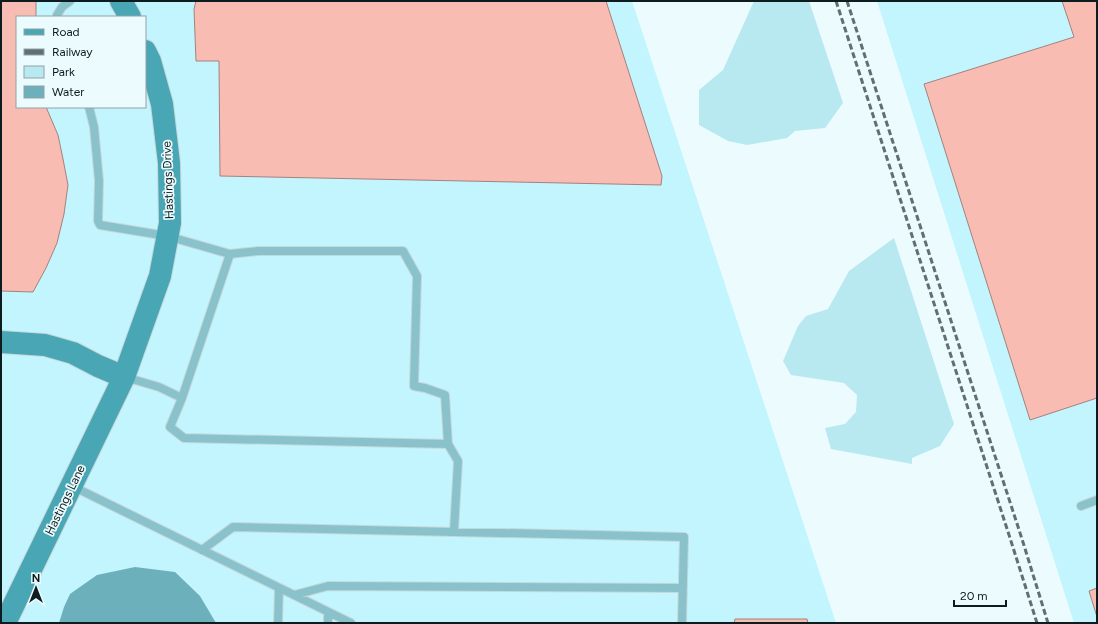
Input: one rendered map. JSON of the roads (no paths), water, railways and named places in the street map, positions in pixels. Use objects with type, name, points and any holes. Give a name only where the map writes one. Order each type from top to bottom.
[{"type":"street","points":[[121,1],[129,16]]},
{"type":"street","name":"Hastings Drive","points":[[124,377],[160,276],[170,223],[169,163],[163,111],[150,61],[146,53]]},
{"type":"street","points":[[1,342],[45,345],[73,353],[124,377]]},
{"type":"street","name":"Hastings Lane","points":[[5,623],[124,377]]},
{"type":"lane","points":[[57,16],[62,7],[70,1]]},
{"type":"lane","points":[[89,108],[94,127],[99,181],[98,221],[100,225],[168,236],[230,254],[258,251],[403,251],[417,276],[414,386],[445,395],[448,444],[458,461],[454,532]]},
{"type":"lane","points":[[230,254],[182,398],[170,427],[184,438],[448,444]]},
{"type":"lane","points":[[124,377],[159,387],[182,398]]},
{"type":"lane","points":[[71,486],[351,623]]},
{"type":"lane","points":[[1081,506],[1097,500]]},
{"type":"lane","points":[[202,550],[233,527],[684,537],[682,623]]},
{"type":"lane","points":[[294,595],[328,586],[683,588]]},
{"type":"lane","points":[[278,623],[279,588]]},
{"type":"lane","points":[[328,612],[328,623]]},
{"type":"water","points":[[135,567],[175,572],[200,596],[216,623],[59,623],[70,594],[97,575]]},
{"type":"railway","points":[[836,1],[1037,623]]},
{"type":"railway","points":[[847,1],[1048,623]]}]
